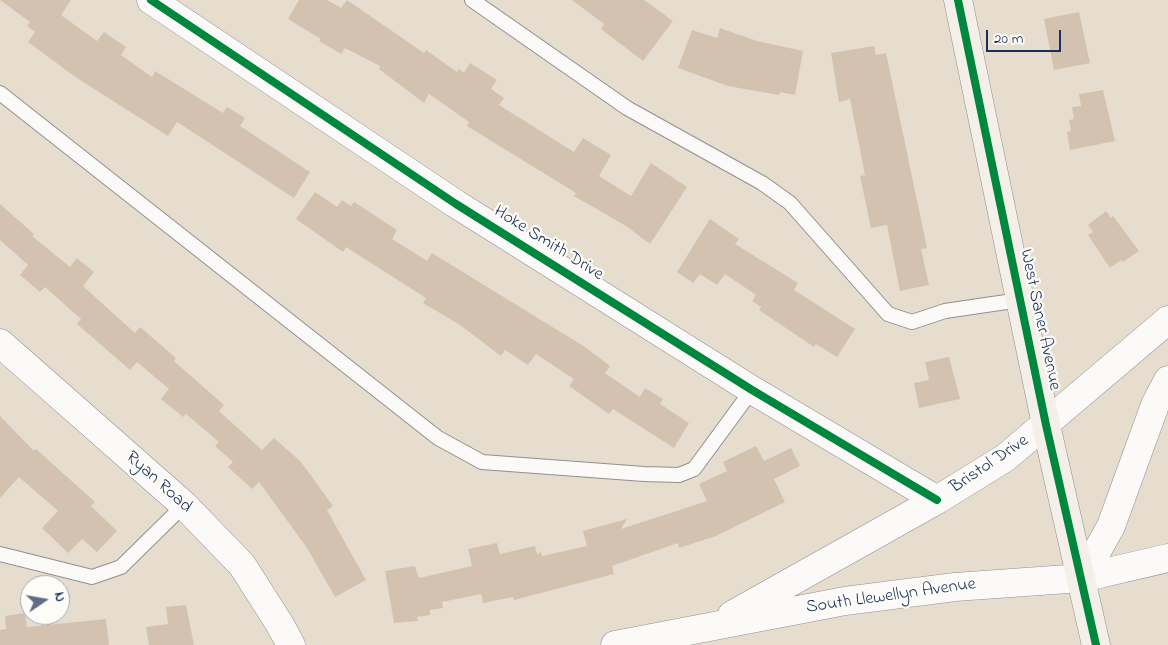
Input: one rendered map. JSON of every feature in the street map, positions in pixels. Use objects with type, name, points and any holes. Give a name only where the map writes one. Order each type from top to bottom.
[{"type":"street","name":"Hoke Smith Drive","points":[[150,0],[456,204],[752,390],[937,500]]},
{"type":"street","name":"West Saner Avenue","points":[[958,0],[1046,425],[1096,645]]},
{"type":"street","name":"Bristol Drive","points":[[714,626],[937,500],[1005,458],[1168,320]]},
{"type":"street","name":"Ryan Road","points":[[0,343],[184,505],[242,565],[280,623],[291,645]]},
{"type":"street","points":[[1082,578],[1111,526],[1155,405],[1168,380]]},
{"type":"street","name":"South Llewellyn Avenue","points":[[615,645],[855,599],[955,587],[1082,578],[1168,558]]},
{"type":"lane","points":[[472,0],[627,108],[762,183],[790,203],[888,314],[912,322],[945,311],[1020,300]]},
{"type":"lane","points":[[0,92],[438,438],[482,462],[679,475],[694,468],[752,390]]},
{"type":"lane","points":[[0,554],[92,577],[121,567],[184,505]]},
{"type":"building","points":[[0,0],[71,0],[61,15],[97,41],[104,32],[126,47],[121,55],[152,77],[155,71],[223,113],[227,107],[245,118],[240,126],[310,172],[294,198],[177,122],[168,136],[74,76],[28,42],[35,32],[27,26],[30,22]]},
{"type":"building","points":[[299,0],[327,0],[341,8],[347,0],[424,53],[426,50],[457,72],[459,69],[464,73],[470,63],[497,80],[491,89],[504,98],[499,105],[574,152],[583,138],[611,155],[599,176],[631,196],[651,163],[687,187],[650,244],[626,226],[574,196],[576,193],[467,126],[469,122],[429,94],[424,103],[379,69],[380,66],[345,48],[341,54],[319,41],[321,39],[288,19]]},
{"type":"building","points":[[572,0],[644,0],[673,21],[643,61],[601,29],[604,24]]},
{"type":"building","points":[[1079,12],[1090,63],[1054,70],[1044,19]]},
{"type":"building","points":[[720,28],[757,41],[803,51],[795,95],[780,92],[779,95],[728,86],[678,68],[692,30],[717,38]]},
{"type":"building","points":[[874,46],[876,55],[886,53],[927,248],[921,249],[929,285],[900,291],[887,225],[871,228],[860,176],[865,175],[850,99],[839,102],[831,53]]},
{"type":"building","points":[[1103,90],[1115,141],[1070,150],[1067,132],[1071,131],[1069,120],[1074,119],[1072,107],[1081,106],[1079,94]]},
{"type":"building","points":[[315,192],[337,207],[342,200],[351,206],[354,202],[397,230],[392,239],[427,261],[432,253],[585,347],[610,366],[605,373],[640,397],[645,388],[663,399],[660,404],[689,423],[674,448],[613,409],[609,414],[569,386],[574,379],[536,354],[528,365],[505,350],[501,356],[460,325],[423,303],[426,298],[346,247],[343,252],[296,219]]},
{"type":"building","points":[[0,204],[34,234],[32,236],[70,267],[77,258],[94,272],[83,286],[135,333],[140,327],[176,358],[174,361],[224,405],[219,411],[262,450],[274,438],[301,462],[333,506],[327,510],[366,580],[335,597],[307,548],[259,482],[252,489],[228,467],[233,462],[215,446],[219,442],[186,414],[183,417],[161,399],[169,389],[137,362],[130,370],[77,324],[81,319],[45,287],[40,292],[20,275],[28,265],[0,240]]},
{"type":"building","points":[[1106,211],[1111,218],[1113,216],[1139,251],[1110,268],[1088,235],[1093,232],[1088,225]]},
{"type":"building","points":[[710,219],[739,239],[735,244],[798,283],[794,290],[855,329],[837,357],[816,344],[814,347],[759,310],[761,307],[752,301],[756,295],[725,274],[717,285],[700,274],[693,283],[677,272]]},
{"type":"building","points":[[949,357],[960,399],[919,408],[914,383],[929,380],[925,362]]},
{"type":"building","points":[[0,416],[34,451],[36,449],[95,502],[91,506],[117,531],[97,552],[82,539],[68,553],[42,528],[58,511],[19,477],[0,498]]},
{"type":"building","points":[[756,446],[764,461],[791,448],[800,466],[774,479],[785,502],[716,536],[679,548],[678,543],[612,566],[614,574],[514,600],[513,597],[483,603],[481,594],[442,602],[443,608],[430,610],[430,615],[417,617],[418,621],[394,623],[385,571],[415,566],[419,578],[472,566],[468,549],[497,543],[500,554],[535,546],[537,554],[541,552],[542,556],[587,546],[583,531],[627,519],[621,529],[707,501],[699,484],[727,471],[723,462]]},
{"type":"building","points":[[186,605],[194,645],[149,645],[146,627],[168,624],[166,607]]},
{"type":"building","points":[[20,614],[20,625],[27,625],[27,627],[70,625],[70,623],[106,619],[109,645],[0,645],[0,630],[6,629],[5,616]]},
{"type":"cycle path","points":[[151,0],[456,204],[752,390],[937,500]]},
{"type":"cycle path","points":[[958,0],[1046,425],[1096,645]]}]
